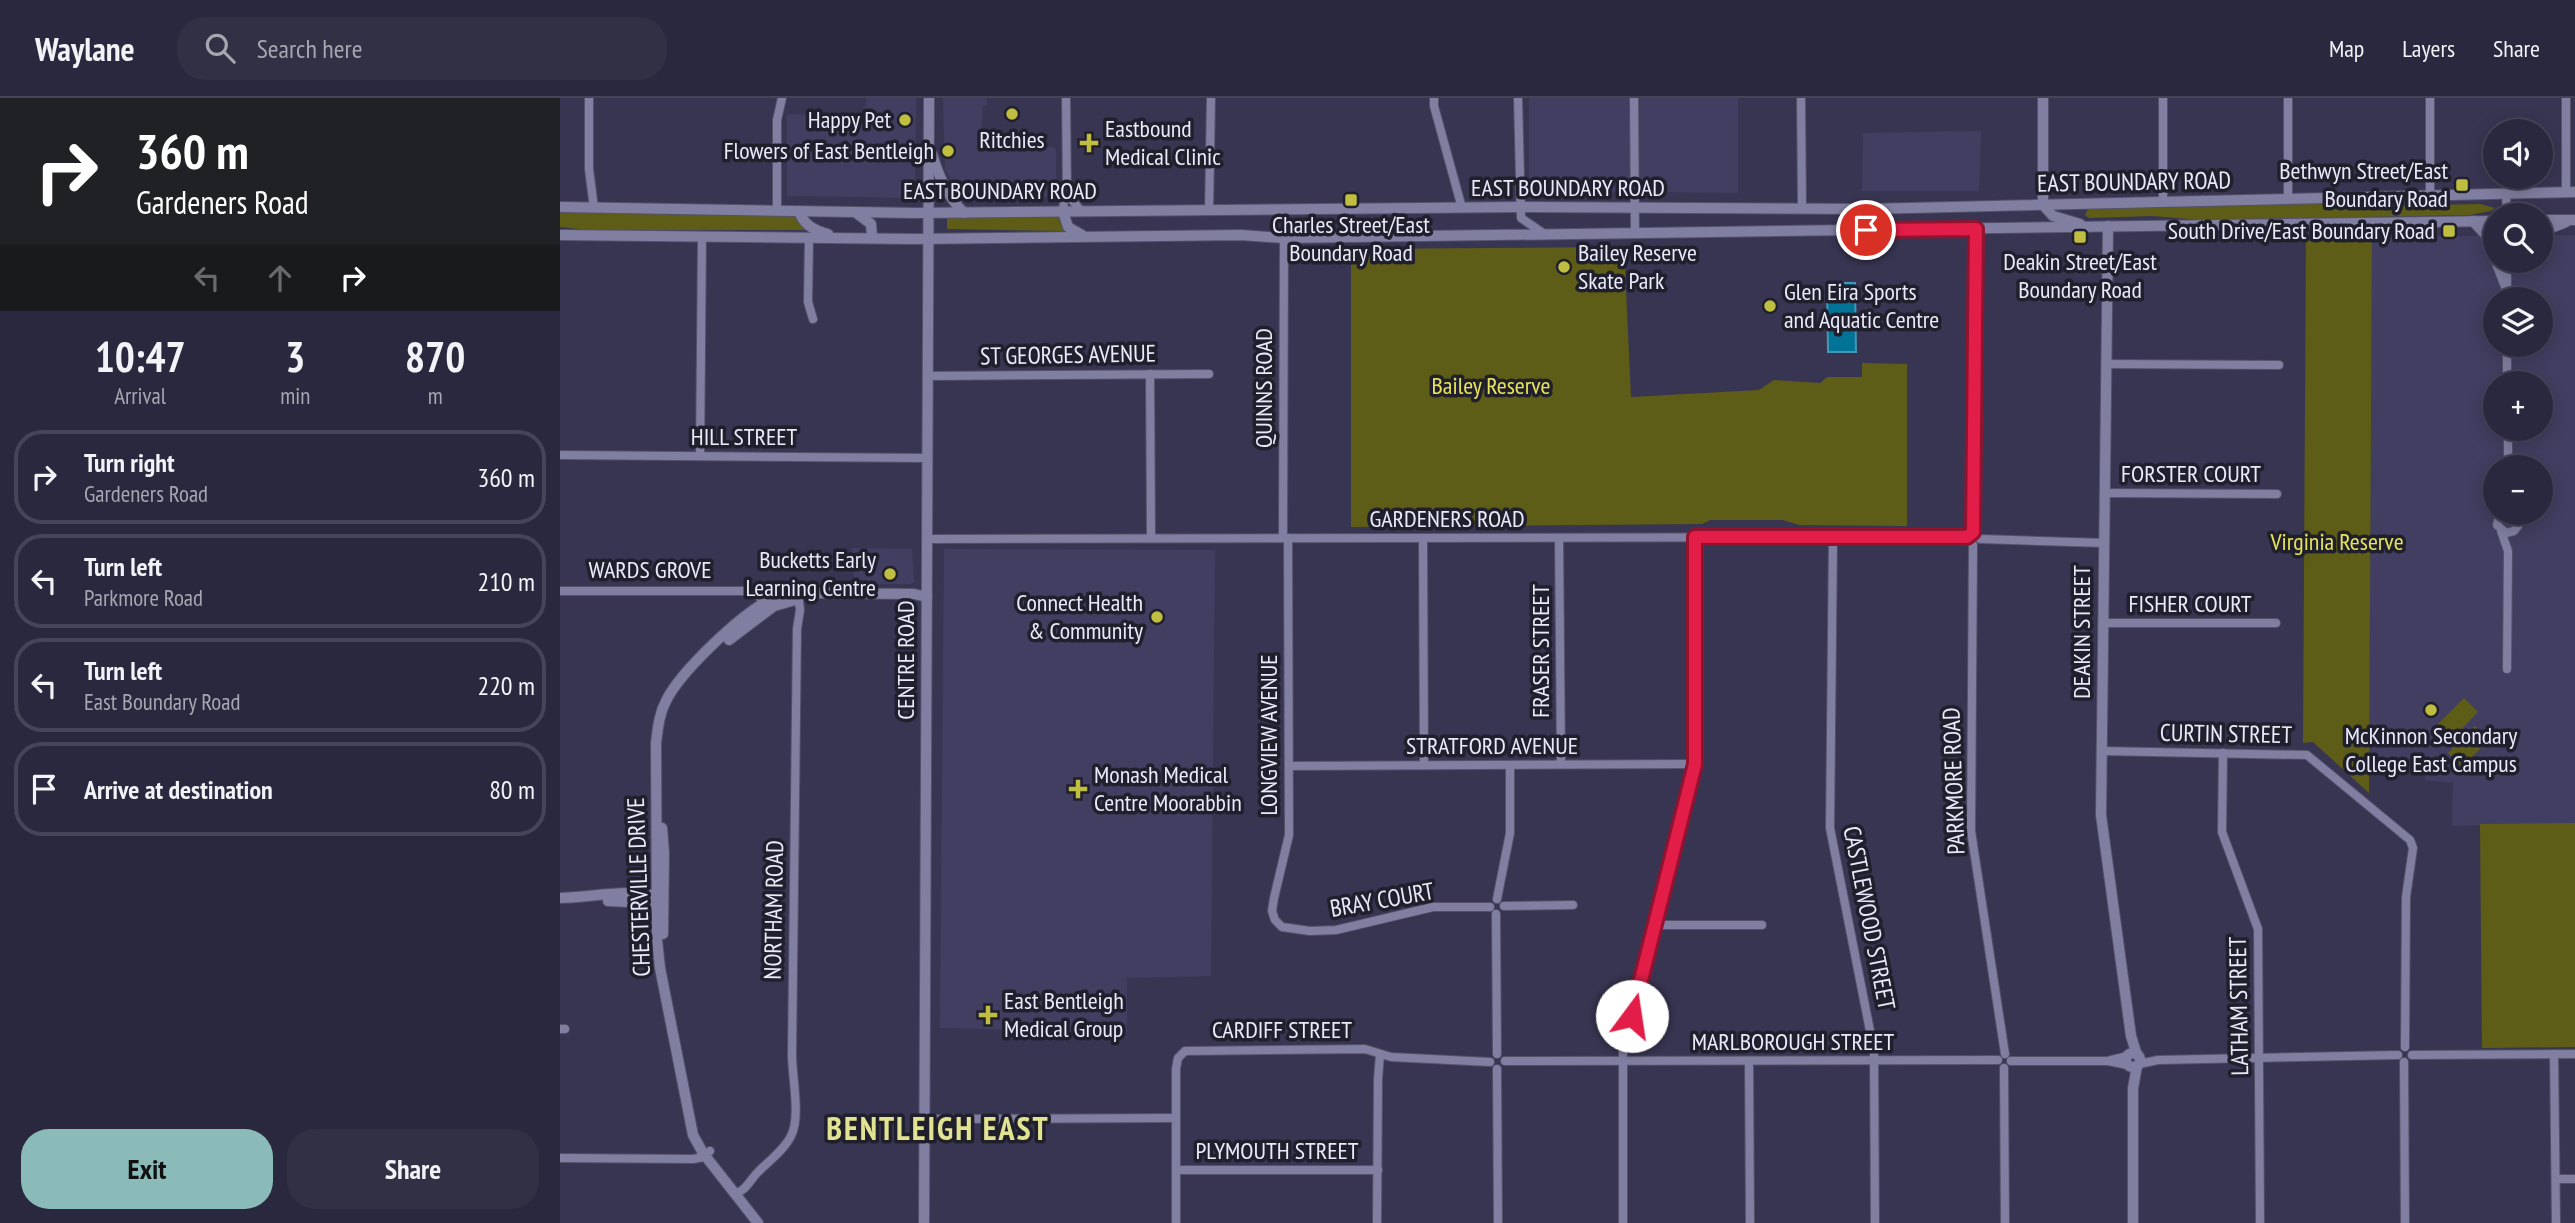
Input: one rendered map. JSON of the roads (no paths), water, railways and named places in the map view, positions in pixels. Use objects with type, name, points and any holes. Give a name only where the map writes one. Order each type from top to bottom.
[{"type":"main road","name":"CENTRE ROAD","points":[[924,1223],[929,98]]},
{"type":"main road","points":[[2043,98],[2043,205],[2053,216],[2086,227]]},
{"type":"main road","points":[[929,144],[940,180],[964,213]]},
{"type":"main road","name":"EAST BOUNDARY ROAD","points":[[560,207],[928,213],[1519,207],[1802,209],[2570,192]]},
{"type":"main road","points":[[2081,204],[2086,227]]},
{"type":"main road","points":[[799,211],[803,220],[820,232],[844,237]]},
{"type":"main road","points":[[855,212],[871,224],[873,237]]},
{"type":"main road","points":[[1063,212],[1070,229],[1088,237]]},
{"type":"main road","points":[[2553,220],[2573,220]]},
{"type":"main road","points":[[2553,228],[2573,220]]},
{"type":"main road","points":[[2473,221],[2483,232]]},
{"type":"main road","name":"EAST BOUNDARY ROAD","points":[[560,234],[928,239],[1241,235],[1284,238],[2483,221]]},
{"type":"main road","name":"DEAKIN STREET","points":[[2108,226],[2101,815],[2133,1060],[2133,1223]]},
{"type":"main road","points":[[796,597],[914,594],[927,597]]},
{"type":"main road","name":"CHESTERVILLE DRIVE","points":[[767,1223],[705,1152],[691,1125],[660,968],[662,744],[666,715],[673,698],[697,670],[763,608],[774,607],[796,597]]},
{"type":"main road","points":[[560,898],[659,899]]},
{"type":"main road","name":"CHESTERVILLE DRIVE","points":[[738,1191],[758,1223]]},
{"type":"street","points":[[589,98],[590,208]]},
{"type":"street","points":[[777,211],[777,120],[782,98]]},
{"type":"street","points":[[1063,212],[1067,194],[1066,98]]},
{"type":"street","points":[[1209,211],[1211,98]]},
{"type":"street","points":[[1434,98],[1434,107],[1462,208]]},
{"type":"street","points":[[1518,98],[1521,218],[1543,233]]},
{"type":"street","points":[[1634,98],[1635,233]]},
{"type":"street","points":[[1801,98],[1802,209]]},
{"type":"street","points":[[2163,202],[2164,98]]},
{"type":"street","points":[[2288,98],[2288,199]]},
{"type":"street","points":[[2430,98],[2430,195]]},
{"type":"street","points":[[2566,98],[2570,192]]},
{"type":"street","points":[[1067,194],[1082,212]]},
{"type":"street","points":[[2506,194],[2506,203]]},
{"type":"street","name":"PARKMORE ROAD","points":[[1976,229],[1971,831],[2005,1061],[2005,1223]]},
{"type":"street","points":[[700,456],[702,236]]},
{"type":"street","points":[[809,237],[808,302],[813,319]]},
{"type":"street","name":"QUINNS ROAD","points":[[1284,238],[1286,538]]},
{"type":"street","points":[[2106,364],[2279,365]]},
{"type":"street","points":[[1150,374],[1151,538]]},
{"type":"street","name":"ST GEORGES AVENUE","points":[[928,376],[1209,374]]},
{"type":"street","name":"HILL STREET","points":[[560,455],[928,458]]},
{"type":"street","name":"FORSTER COURT","points":[[2104,493],[2277,494]]},
{"type":"street","points":[[2497,525],[2508,551]]},
{"type":"street","points":[[2507,670],[2508,551],[2517,525]]},
{"type":"street","points":[[2501,531],[2514,531]]},
{"type":"street","name":"GARDENERS ROAD","points":[[928,539],[1833,536],[2104,543]]},
{"type":"street","name":"CASTLEWOOD STREET","points":[[1833,536],[1830,828],[1874,1045],[1875,1223]]},
{"type":"street","points":[[1623,1223],[1623,1062],[1626,1038],[1695,764],[1695,537]]},
{"type":"street","name":"LONGVIEW AVENUE","points":[[1282,927],[1275,920],[1272,911],[1289,835],[1286,538]]},
{"type":"street","points":[[1423,538],[1424,765]]},
{"type":"street","name":"FRASER STREET","points":[[1559,538],[1561,765]]},
{"type":"street","name":"WARDS GROVE","points":[[560,590],[754,593],[770,590],[796,597]]},
{"type":"street","name":"WARDS GROVE","points":[[739,592],[763,608]]},
{"type":"street","points":[[754,593],[763,608]]},
{"type":"street","name":"NORTHAM ROAD","points":[[738,1191],[786,1143],[793,1133],[795,1122],[792,1055],[796,597]]},
{"type":"street","name":"FISHER COURT","points":[[2103,623],[2276,623]]},
{"type":"street","name":"CURTIN STREET","points":[[2102,751],[2299,753],[2313,758],[2410,841],[2413,848],[2406,897],[2405,1047]]},
{"type":"street","name":"LATHAM STREET","points":[[2222,753],[2222,832],[2258,929],[2260,1223]]},
{"type":"street","name":"STRATFORD AVENUE","points":[[1289,766],[1695,764]]},
{"type":"street","points":[[1497,899],[1510,833],[1510,765]]},
{"type":"street","points":[[1497,899],[1503,902],[1504,906]]},
{"type":"street","points":[[1497,899],[1492,901],[1497,1054]]},
{"type":"street","points":[[1504,906],[1573,905]]},
{"type":"street","points":[[1493,910],[1503,911],[1504,906]]},
{"type":"street","name":"BRAY COURT","points":[[1282,927],[1310,931],[1336,930],[1433,908],[1493,910]]},
{"type":"street","points":[[1655,925],[1762,925]]},
{"type":"street","points":[[2405,1223],[2399,1051],[2405,1047],[2412,1055]]},
{"type":"street","name":"CARDIFF STREET","points":[[1176,1223],[1177,1062],[1180,1055],[1188,1050],[1365,1049],[1391,1057],[1490,1062]]},
{"type":"street","points":[[1377,1223],[1380,1054]]},
{"type":"street","points":[[1497,1054],[1503,1057],[1504,1061],[1502,1068],[1497,1069],[1491,1066],[1490,1062],[1497,1054]]},
{"type":"street","points":[[2554,1054],[2556,1223]]},
{"type":"street","points":[[2412,1055],[2575,1055]]},
{"type":"street","points":[[2401,1058],[2409,1061],[2412,1055]]},
{"type":"street","name":"MARLBOROUGH STREET","points":[[1504,1061],[2401,1058]]},
{"type":"street","points":[[1749,1062],[1750,1223]]},
{"type":"street","points":[[1497,1069],[1497,1223]]},
{"type":"street","points":[[925,1119],[1176,1118]]},
{"type":"street","points":[[560,1158],[693,1159],[705,1152]]},
{"type":"street","name":"PLYMOUTH STREET","points":[[1177,1170],[1378,1170]]},
{"type":"street","points":[[2556,1179],[2575,1179]]},
{"type":"water","points":[[1827,283],[1855,283],[1856,352],[1828,352]]},
{"type":"place","name":"Ritchies","points":[[1012,114]]},
{"type":"place","name":"Happy Pet","points":[[905,120]]},
{"type":"place","name":"Eastbound Medical Clinic","points":[[1089,143]]},
{"type":"place","name":"Flowers of East Bentleigh","points":[[948,151]]},
{"type":"place","name":"Bethwyn Street/East Boundary Road","points":[[2462,185]]},
{"type":"place","name":"Charles Street/East Boundary Road","points":[[1351,200]]},
{"type":"place","name":"South Drive/East Boundary Road","points":[[2449,231]]},
{"type":"place","name":"Deakin Street/East Boundary Road","points":[[2080,237]]},
{"type":"place","name":"Bailey Reserve Skate Park","points":[[1564,267]]},
{"type":"place","name":"Glen Eira Sports and Aquatic Centre","points":[[1770,306]]},
{"type":"place","name":"Bucketts Early Learning Centre","points":[[890,574]]},
{"type":"place","name":"Connect Health & Community","points":[[1157,617]]},
{"type":"place","name":"McKinnon Secondary College East Campus","points":[[2431,710]]},
{"type":"place","name":"Monash Medical Centre Moorabbin","points":[[1078,789]]},
{"type":"place","name":"East Bentleigh Medical Group","points":[[988,1015]]},
{"type":"district","name":"BENTLEIGH EAST","points":[[938,1129]]},
{"type":"park label","name":"Bailey Reserve","points":[[1491,386]]},
{"type":"park label","name":"Virginia Reserve","points":[[2337,542]]}]
